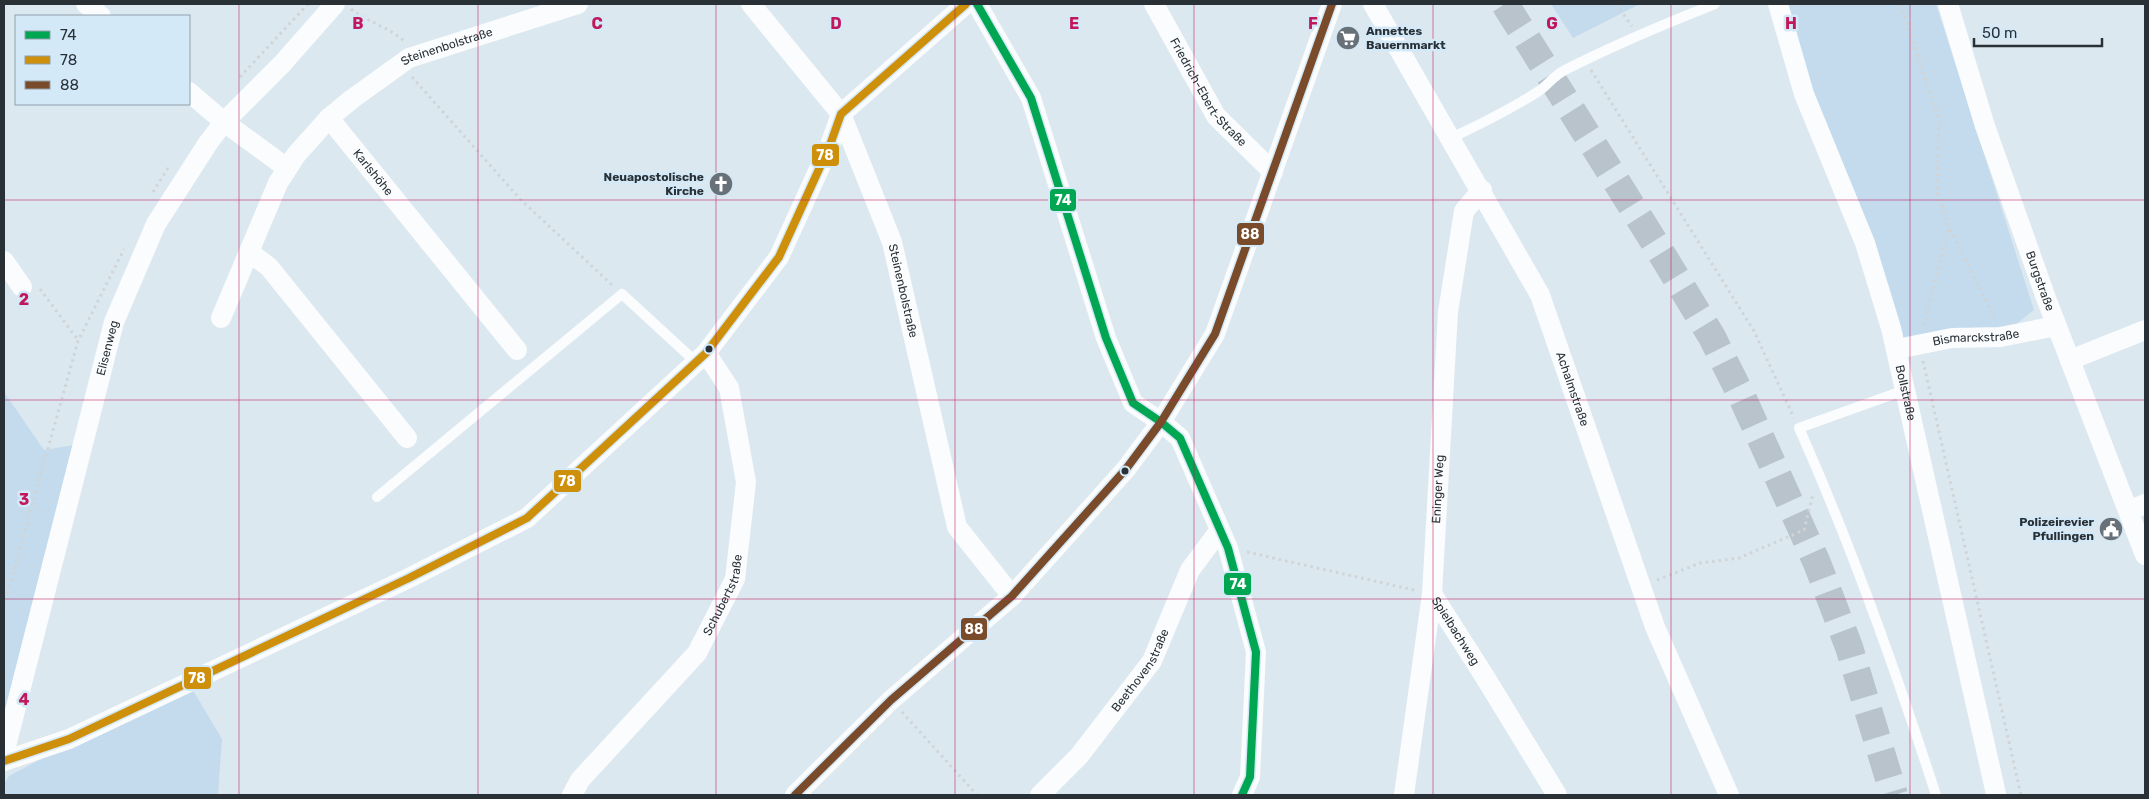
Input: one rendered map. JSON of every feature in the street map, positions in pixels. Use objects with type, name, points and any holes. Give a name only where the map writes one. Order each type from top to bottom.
[{"type":"street","points":[[86,4],[100,15]]},
{"type":"street","name":"Elisenweg","points":[[4,754],[114,322],[156,224],[208,142],[224,122],[282,64],[335,4]]},
{"type":"street","name":"Steinenbolstraße","points":[[329,118],[409,58],[578,4]]},
{"type":"street","name":"Steinenbolstraße","points":[[750,4],[841,114],[892,242],[957,526],[1012,596]]},
{"type":"street","points":[[4,761],[77,735],[400,582],[527,518],[701,358],[779,257],[830,145],[841,114],[966,4]]},
{"type":"street","points":[[977,4],[1031,98],[1106,338],[1133,403],[1180,438],[1223,539],[1256,652],[1250,778],[1242,795]]},
{"type":"street","name":"Friedrich-Ebert-Straße","points":[[1154,4],[1216,116],[1273,172]]},
{"type":"street","points":[[795,795],[891,700],[1012,596],[1126,470],[1161,422],[1216,334],[1332,4]]},
{"type":"street","name":"Achalmstraße","points":[[1373,4],[1482,190],[1540,295],[1655,627],[1729,795]]},
{"type":"street","name":"Bollstraße","points":[[1778,4],[1804,94],[1865,243],[1897,349],[1995,795]]},
{"type":"street","name":"Burgstraße","points":[[1948,4],[1985,126],[2056,326],[2137,507],[2145,555]]},
{"type":"street","points":[[190,93],[224,122],[287,168]]},
{"type":"street","points":[[222,318],[266,209],[287,168],[305,143],[329,118]]},
{"type":"street","name":"Karlshöhe","points":[[329,118],[518,350]]},
{"type":"street","name":"Eninger Weg","points":[[1404,795],[1432,594],[1448,312],[1464,211],[1482,190]]},
{"type":"street","points":[[249,252],[269,267],[407,438]]},
{"type":"street","points":[[4,261],[22,287]]},
{"type":"street","name":"Bismarckstraße","points":[[1897,349],[1963,337],[2000,337],[2056,326]]},
{"type":"street","points":[[2070,360],[2145,330]]},
{"type":"street","name":"Schubertstraße","points":[[572,795],[580,780],[697,653],[736,579],[746,482],[729,388],[712,358],[701,358]]},
{"type":"street","name":"Beethovenstraße","points":[[1040,795],[1080,756],[1152,661],[1190,570],[1223,539]]},
{"type":"street","name":"Spielbachweg","points":[[1432,594],[1557,795]]},
{"type":"lane","points":[[1451,138],[1492,119],[1541,90],[1552,78],[1586,60],[1638,34],[1715,4]]},
{"type":"lane","points":[[377,497],[622,294],[701,358]]},
{"type":"lane","points":[[1906,390],[1799,428],[1885,641],[1936,795]]},
{"type":"path","points":[[1616,4],[1638,34]]},
{"type":"path","points":[[1900,4],[1939,120],[1937,192],[1949,227],[1985,296],[2000,337]]},
{"type":"path","points":[[357,14],[394,32]]},
{"type":"path","points":[[409,58],[411,76],[520,199],[622,294]]},
{"type":"path","points":[[1586,60],[1754,331],[1799,428]]},
{"type":"path","points":[[1949,227],[1919,344],[2021,795]]},
{"type":"path","points":[[4,606],[78,341],[39,286],[22,287]]},
{"type":"path","points":[[1641,587],[1700,563],[1739,558],[1804,530],[1814,487],[1821,479]]},
{"type":"path","name":"Spielbachweg","points":[[1223,539],[1432,594]]},
{"type":"path","points":[[891,700],[977,795]]},
{"type":"shaded area","points":[[1551,4],[1640,4],[1573,38]]},
{"type":"shaded area","points":[[1778,4],[1936,4],[2034,310],[2000,337],[1897,349]]},
{"type":"shaded area","points":[[4,392],[44,450],[74,445],[4,727]]},
{"type":"shaded area","points":[[188,682],[222,739],[218,795],[4,795],[4,784],[9,776]]},
{"type":"tunnel","points":[[1505,4],[1712,337],[1743,399],[1817,563],[1849,647],[1894,795]]},
{"type":"transit line","name":"78","points":[[4,761],[69,739],[409,578],[527,518],[706,353],[779,257],[830,145],[841,114],[966,4]]},
{"type":"transit line","name":"74","points":[[977,4],[1031,98],[1106,338],[1133,403],[1180,438],[1228,548],[1256,652],[1250,777],[1242,795]]},
{"type":"transit line","name":"88","points":[[795,795],[891,700],[1012,596],[1126,469],[1161,422],[1215,334],[1332,4]]},
{"type":"place","name":"Annettes Bauernmarkt","points":[[1348,38]]},
{"type":"place","name":"Neuapostolische Kirche","points":[[721,184]]},
{"type":"place","name":"Polizeirevier Pfullingen","points":[[2111,529]]}]
